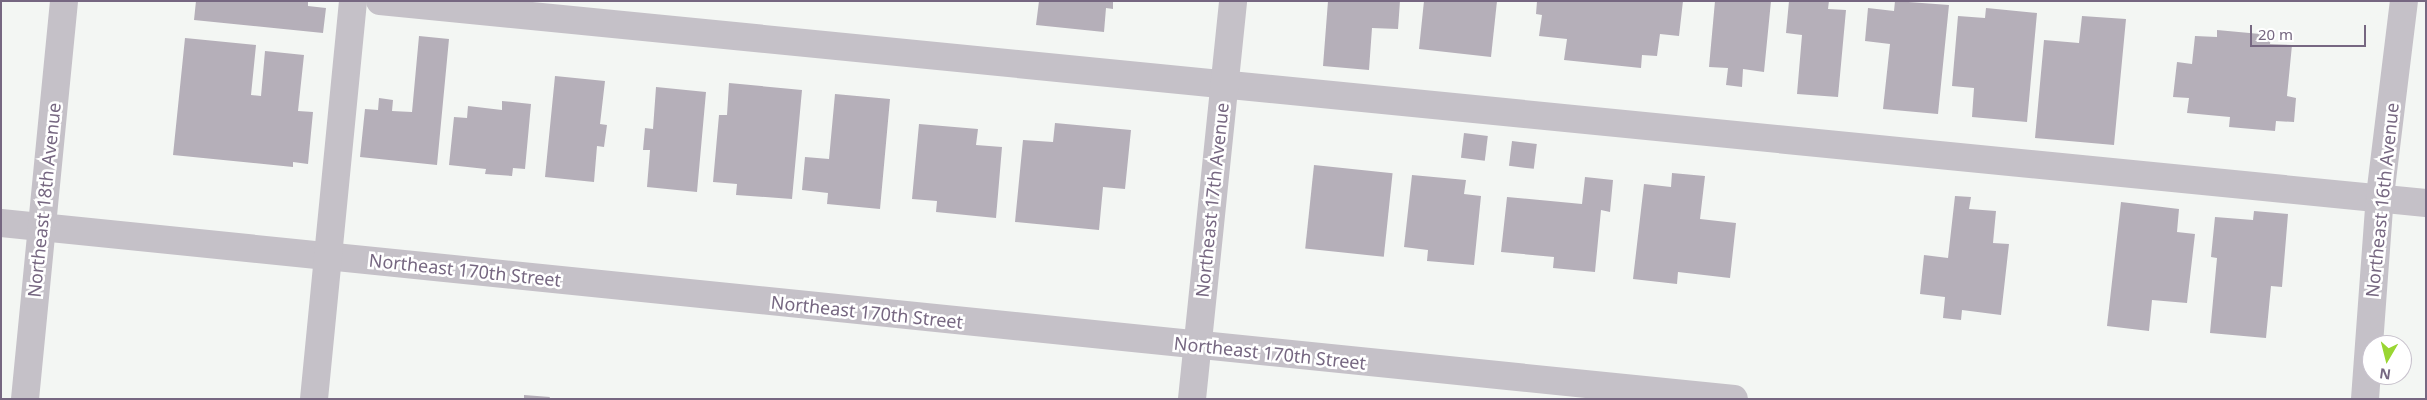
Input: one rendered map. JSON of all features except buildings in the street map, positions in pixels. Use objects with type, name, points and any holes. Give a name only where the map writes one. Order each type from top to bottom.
[{"type":"street","name":"Northeast 18th Avenue","points":[[25,399],[40,227],[64,1]]},
{"type":"street","points":[[314,399],[352,1]]},
{"type":"street","points":[[380,1],[2380,196],[2426,203]]},
{"type":"street","name":"Northeast 17th Avenue","points":[[1192,399],[1233,1]]},
{"type":"street","name":"Northeast 16th Avenue","points":[[2365,399],[2380,196],[2404,1]]},
{"type":"street","name":"Northeast 170th Street","points":[[1,223],[1197,346],[1734,399]]}]
